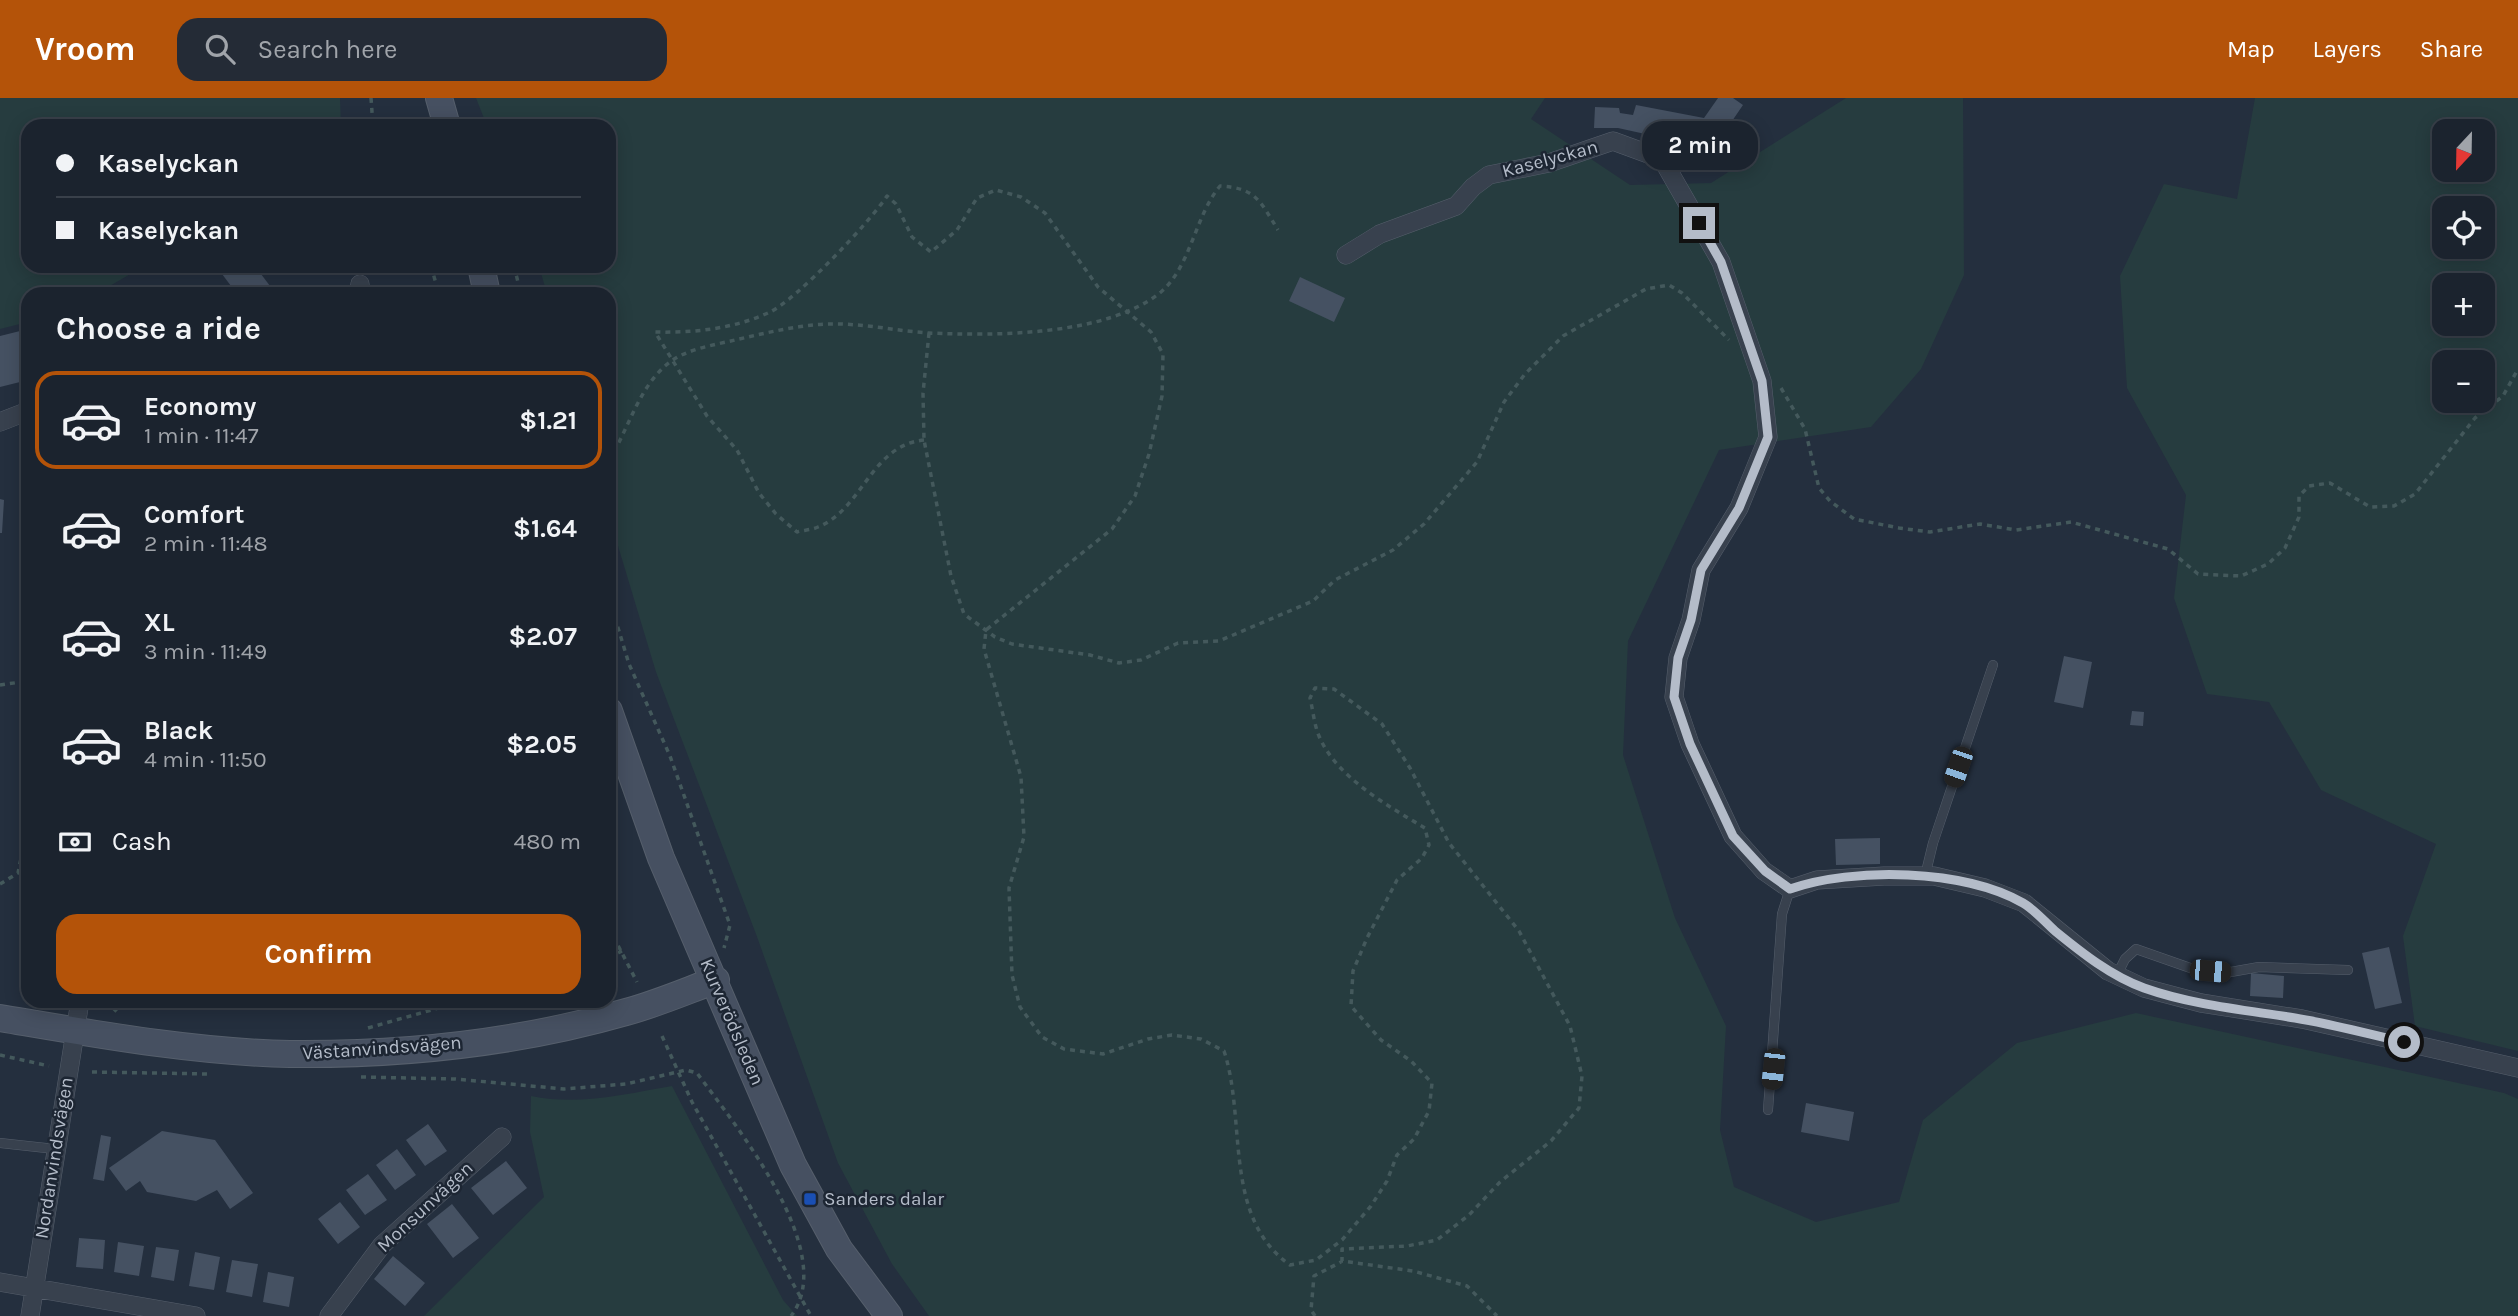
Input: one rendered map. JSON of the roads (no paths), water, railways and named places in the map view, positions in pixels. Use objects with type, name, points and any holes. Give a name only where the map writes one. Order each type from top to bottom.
[{"type":"main road","points":[[439,98],[445,119]]},
{"type":"main road","name":"Kurverödsleden","points":[[616,731],[661,858],[810,1199],[839,1249],[889,1316]]},
{"type":"main road","name":"Västanvindsvägen","points":[[0,1018],[201,1047],[287,1054],[363,1053],[509,1038],[626,1012],[716,981]]},
{"type":"street","name":"Kaselyckan","points":[[1346,255],[1380,234],[1456,206],[1473,187],[1489,175],[1549,163],[1613,141],[1662,159],[1721,262],[1762,381],[1768,437],[1739,508],[1701,570],[1691,620],[1678,658],[1674,697],[1690,744],[1733,836],[1765,871],[1790,889]]},
{"type":"street","points":[[0,422],[21,414]]},
{"type":"street","points":[[1790,889],[1817,880],[1926,876],[1985,888],[2024,903],[2066,940],[2117,975],[2144,988],[2201,1003],[2302,1019],[2518,1068]]},
{"type":"street","name":"Nordanvindsvägen","points":[[30,1316],[79,1008]]},
{"type":"street","name":"Monsunvägen","points":[[329,1316],[382,1245],[502,1137]]},
{"type":"street","points":[[0,1282],[196,1316]]},
{"type":"lane","points":[[1926,876],[1933,843],[1993,665]]},
{"type":"lane","points":[[1768,1110],[1782,914],[1790,889]]},
{"type":"lane","points":[[2117,975],[2124,959],[2136,949],[2196,970],[2225,973],[2259,967],[2348,970]]},
{"type":"lane","points":[[0,1143],[55,1149]]},
{"type":"place","name":"Sanders dalar","points":[[810,1199]]}]
